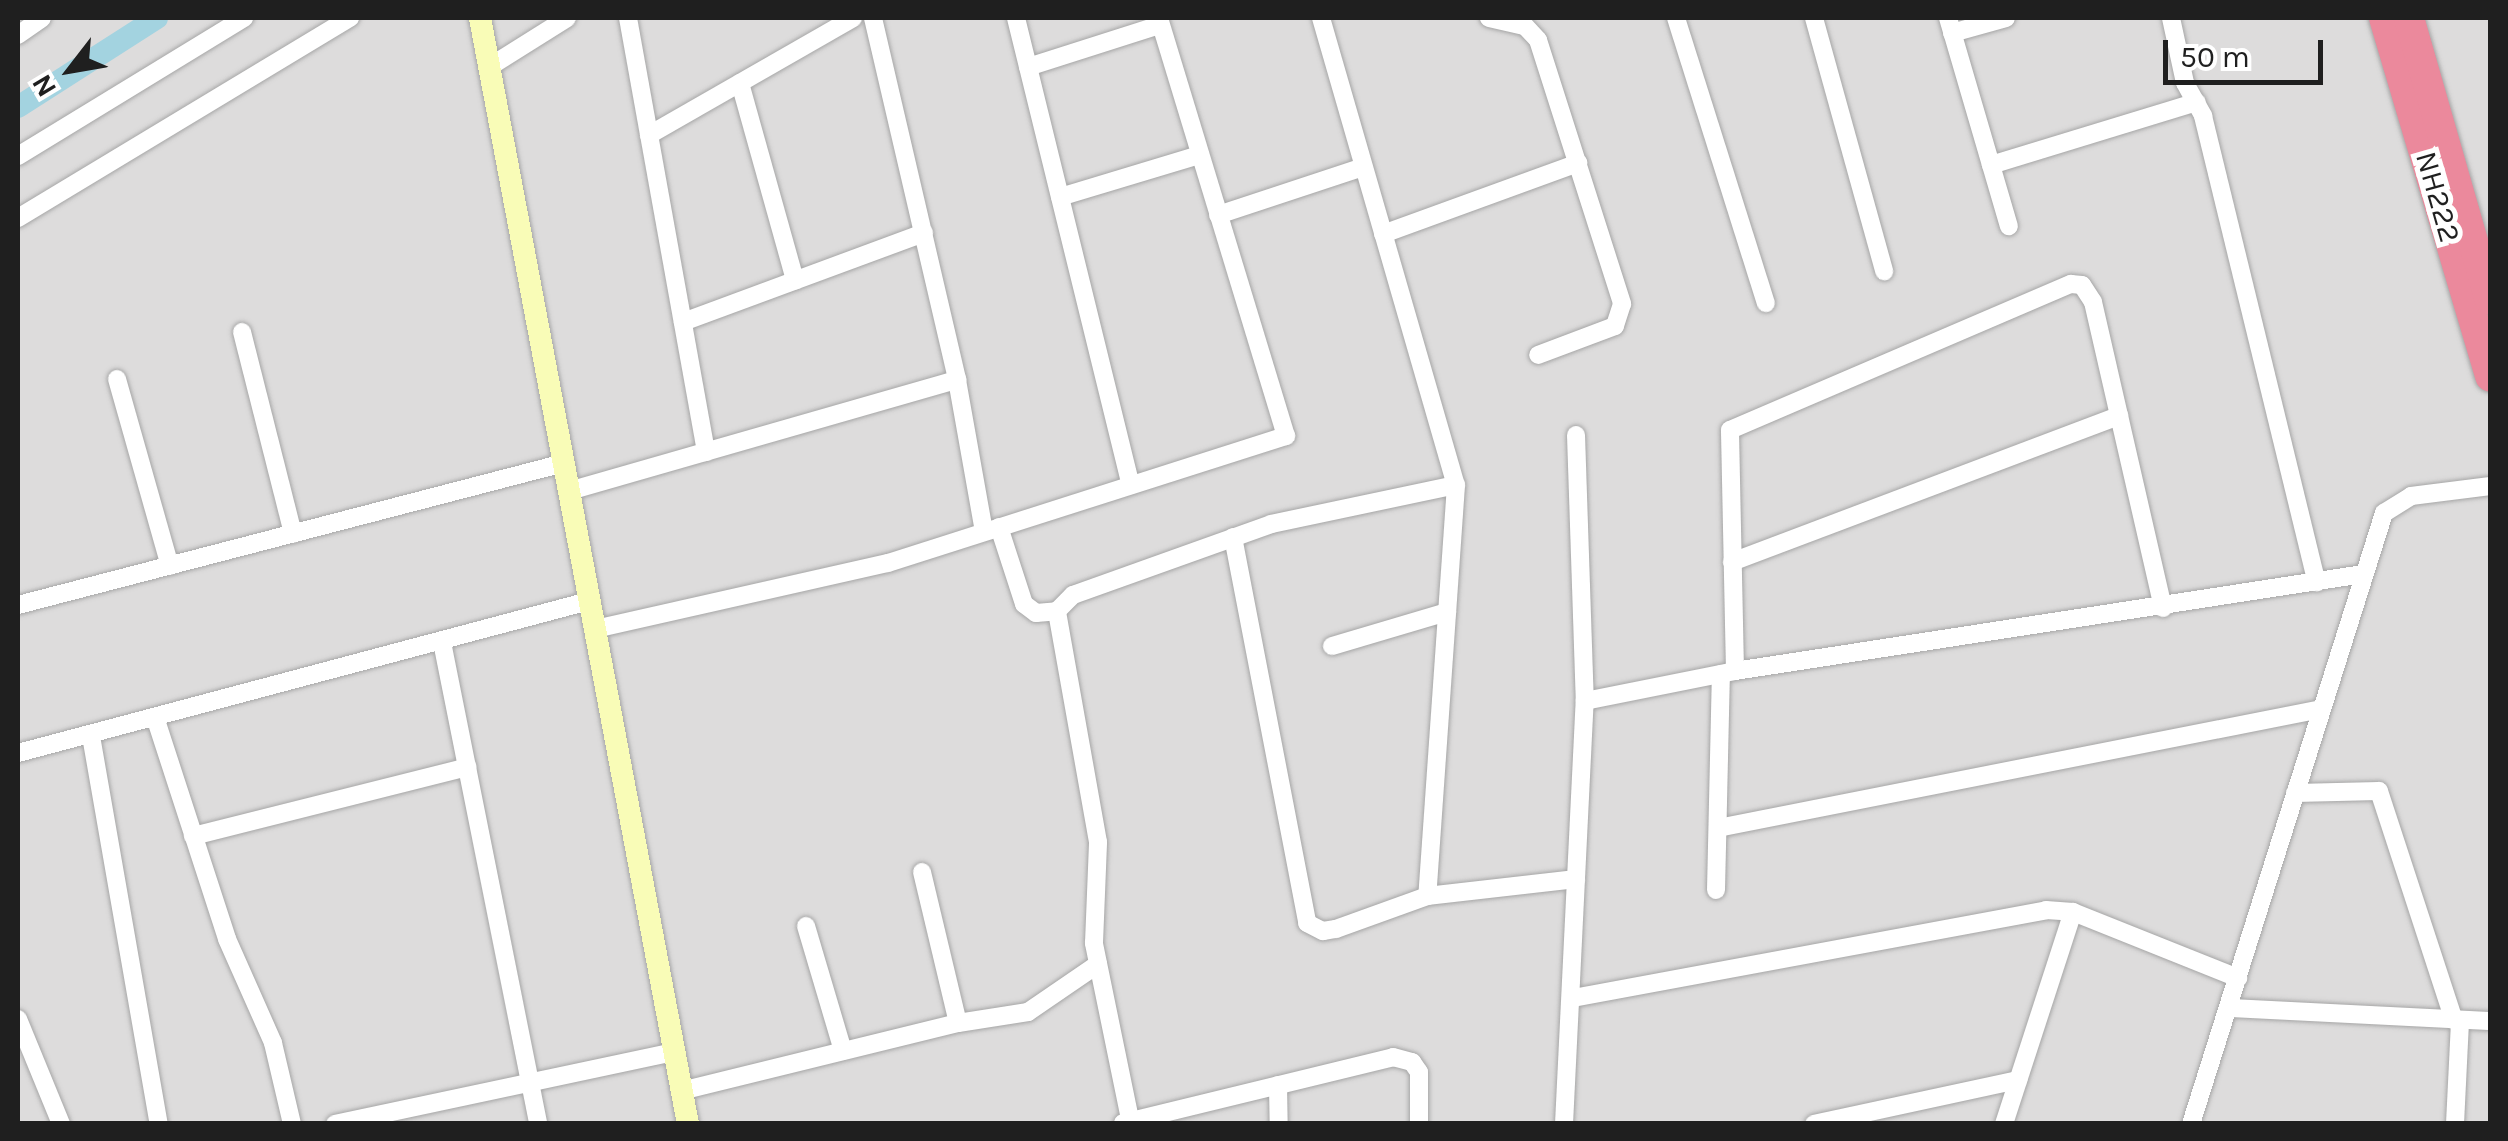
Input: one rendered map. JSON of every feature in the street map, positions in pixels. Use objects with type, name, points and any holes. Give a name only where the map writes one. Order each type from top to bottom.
[{"type":"highway","name":"NH222","points":[[2384,18],[2490,377]]},
{"type":"highway","name":"NH222","points":[[2409,18],[2490,300]]},
{"type":"street","points":[[18,35],[42,18]]},
{"type":"street","points":[[18,156],[244,18]]},
{"type":"street","points":[[18,218],[350,18]]},
{"type":"street","points":[[480,18],[688,1124]]},
{"type":"street","points":[[489,67],[567,18]]},
{"type":"street","points":[[628,18],[706,452]]},
{"type":"street","points":[[649,135],[853,18]]},
{"type":"street","points":[[873,18],[992,530],[1024,604],[1036,613],[1057,611],[1073,595],[1233,538],[1456,485]]},
{"type":"street","points":[[1016,18],[1132,485]]},
{"type":"street","points":[[1320,18],[1456,485],[1427,896]]},
{"type":"street","points":[[1489,18],[1534,32],[1624,312],[1615,326],[1538,355]]},
{"type":"street","points":[[1676,18],[1766,303]]},
{"type":"street","points":[[1814,18],[1884,271]]},
{"type":"street","points":[[2006,18],[1950,25],[2009,226]]},
{"type":"street","points":[[2171,18],[2185,83],[2197,102],[2317,582]]},
{"type":"street","points":[[595,629],[888,563],[1286,436],[1160,21],[1028,67]]},
{"type":"street","points":[[740,83],[795,280]]},
{"type":"street","points":[[1991,165],[2197,102]]},
{"type":"street","points":[[1060,197],[1199,155]]},
{"type":"street","points":[[1383,234],[1578,163]]},
{"type":"street","points":[[1218,215],[1363,167]]},
{"type":"street","points":[[683,322],[924,233]]},
{"type":"street","points":[[1716,890],[1732,562],[1730,430],[2060,286],[2082,285],[2094,302],[2163,608]]},
{"type":"street","points":[[242,332],[292,534]]},
{"type":"street","points":[[116,379],[170,566]]},
{"type":"street","points":[[569,491],[956,380]]},
{"type":"street","points":[[1732,562],[2119,416]]},
{"type":"street","points":[[1564,1124],[1574,998],[1585,701],[1576,435]]},
{"type":"street","points":[[18,605],[564,463]]},
{"type":"street","points":[[2192,1124],[2384,514],[2399,500],[2490,486]]},
{"type":"street","points":[[1233,538],[1307,923],[1322,931],[1427,896],[1576,879]]},
{"type":"street","points":[[1585,701],[1728,672],[2163,608],[2363,574]]},
{"type":"street","points":[[18,754],[588,601]]},
{"type":"street","points":[[1057,611],[1098,842],[1098,964],[1128,1123],[1403,1057],[1419,1072],[1419,1124]]},
{"type":"street","points":[[1332,646],[1447,612]]},
{"type":"street","points":[[442,642],[538,1124]]},
{"type":"street","points":[[1718,828],[2321,709]]},
{"type":"street","points":[[155,717],[227,939],[274,1043],[292,1124]]},
{"type":"street","points":[[91,736],[159,1124]]},
{"type":"street","points":[[193,836],[466,767]]},
{"type":"street","points":[[2295,793],[2378,791],[2457,1020],[2455,1124]]},
{"type":"street","points":[[922,872],[958,1022]]},
{"type":"street","points":[[1574,998],[2020,912],[2072,912],[2238,978]]},
{"type":"street","points":[[2004,1124],[2072,912]]},
{"type":"street","points":[[806,926],[843,1051]]},
{"type":"street","points":[[682,1091],[958,1022],[1028,1012],[1098,964]]},
{"type":"street","points":[[2230,1008],[2490,1021]]},
{"type":"street","points":[[18,1019],[61,1124]]},
{"type":"street","points":[[335,1124],[674,1052]]},
{"type":"street","points":[[1814,1124],[2018,1080]]},
{"type":"street","points":[[1278,1085],[1279,1124]]},
{"type":"shaded area","points":[[18,18],[2490,18],[2490,1123],[18,1123]]},
{"type":"waterway","points":[[18,107],[157,18]]}]
